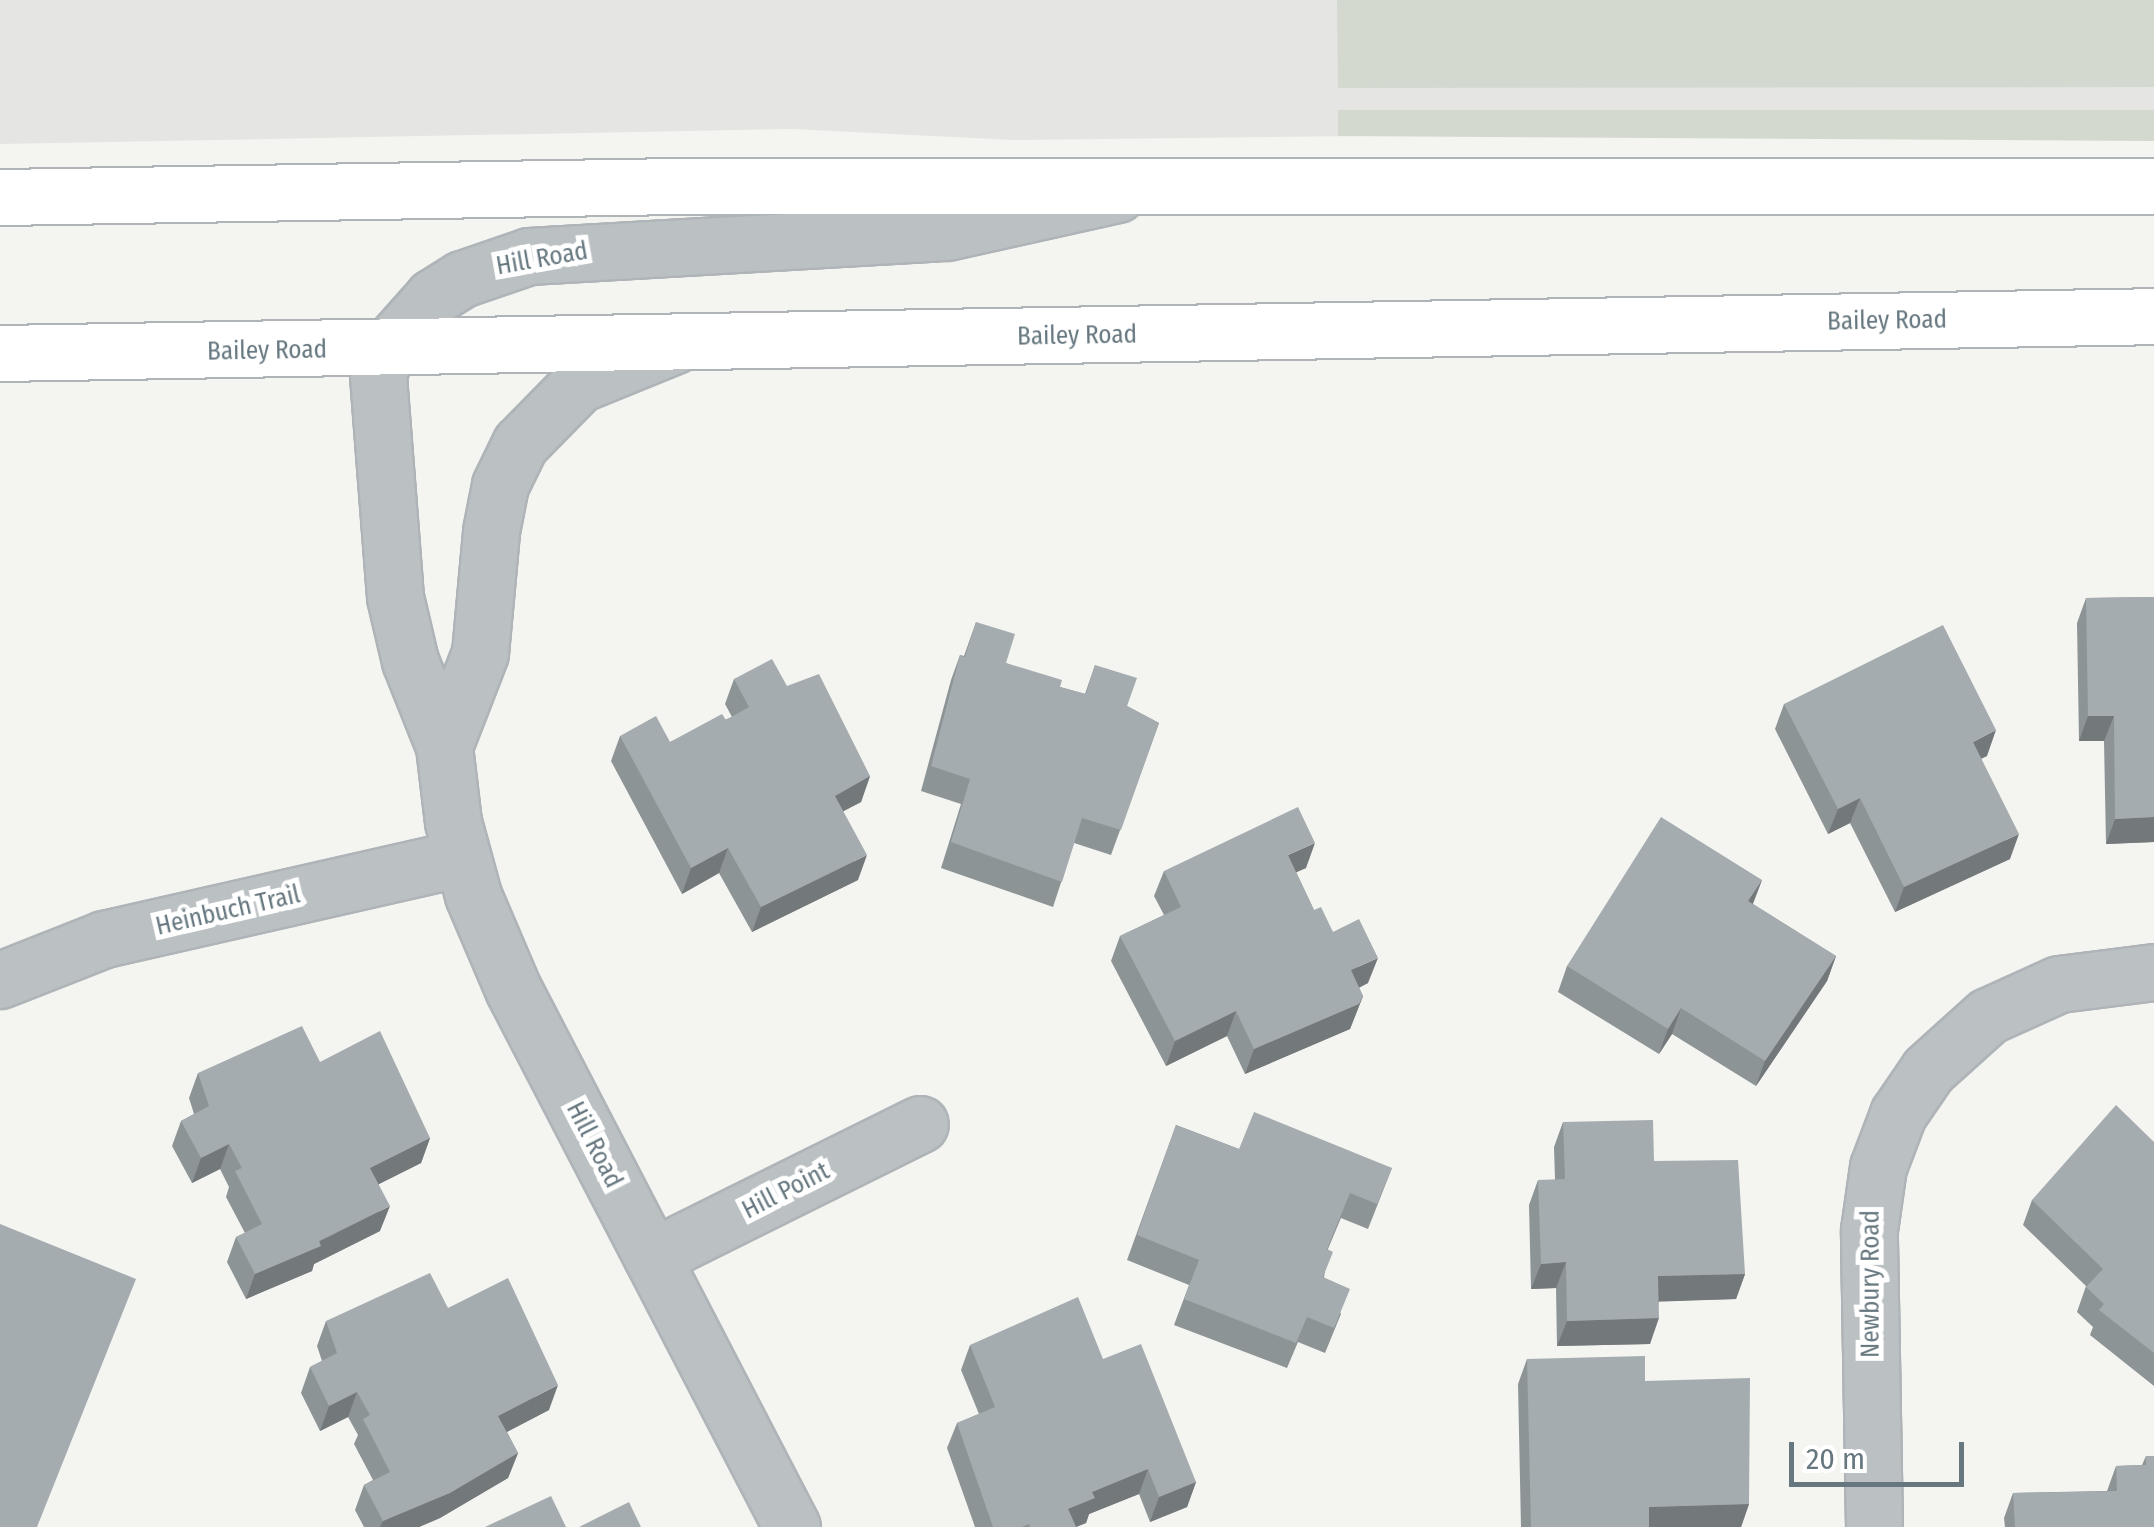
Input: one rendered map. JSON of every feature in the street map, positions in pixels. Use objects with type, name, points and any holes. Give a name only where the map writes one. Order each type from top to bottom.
[{"type":"main road","points":[[0,197],[681,186],[1130,190],[2154,186]]},
{"type":"main road","name":"Bailey Road","points":[[0,353],[386,350],[2154,316]]},
{"type":"street","name":"Hill Road","points":[[792,1527],[513,989],[462,858],[444,746],[410,661],[395,597],[377,416],[386,350],[433,297],[462,279],[530,256],[947,232],[1130,190]]},
{"type":"street","points":[[444,746],[480,653],[497,500],[520,444],[579,384],[676,345]]},
{"type":"street","name":"Heinbuch Trail","points":[[0,980],[104,939],[462,858]]},
{"type":"street","name":"Newbury Road","points":[[1874,1527],[1868,1230],[1878,1167],[1898,1114],[1928,1070],[1988,1016],[2060,984],[2154,972]]},
{"type":"street","name":"Hill Point","points":[[652,1258],[920,1124]]},
{"type":"shaded area","points":[[0,0],[2154,0],[2154,141],[1548,134],[1013,140],[792,129],[0,144]]},
{"type":"shaded area","points":[[1337,0],[2154,0],[2154,87],[1338,88]]},
{"type":"shaded area","points":[[1338,110],[2154,110],[2154,141],[1338,136]]},
{"type":"building","points":[[2154,597],[2154,817],[2115,819],[2114,716],[2088,716],[2086,598]]},
{"type":"building","points":[[976,622],[1015,634],[1006,663],[1062,680],[1060,687],[1086,694],[1095,665],[1137,678],[1127,706],[1159,723],[1121,830],[1082,818],[1062,882],[951,842],[970,779],[931,766],[960,655],[965,657]]},
{"type":"building","points":[[1943,625],[1996,730],[1973,742],[2019,834],[1904,887],[1860,798],[1838,809],[1784,704]]},
{"type":"building","points":[[772,659],[787,686],[819,674],[870,776],[835,796],[867,855],[761,907],[728,848],[691,868],[620,736],[656,716],[670,742],[722,714],[726,720],[749,707],[734,679]]},
{"type":"building","points":[[1298,807],[1315,843],[1288,855],[1314,910],[1321,907],[1333,932],[1359,919],[1378,958],[1351,970],[1363,996],[1359,1004],[1254,1049],[1236,1011],[1175,1041],[1120,936],[1181,907],[1164,871]]},
{"type":"building","points":[[1661,817],[1762,880],[1748,901],[1836,956],[1765,1061],[1681,1008],[1668,1029],[1567,966]]},
{"type":"building","points":[[302,1026],[320,1062],[380,1031],[430,1138],[370,1168],[390,1206],[319,1241],[321,1246],[255,1274],[236,1237],[262,1224],[235,1171],[242,1168],[229,1144],[201,1158],[181,1121],[209,1106],[198,1073]]},
{"type":"building","points":[[2116,1105],[2154,1142],[2154,1353],[2099,1310],[2104,1304],[2086,1287],[2103,1269],[2032,1200]]},
{"type":"building","points":[[1254,1112],[1392,1168],[1377,1204],[1350,1193],[1327,1249],[1333,1252],[1323,1277],[1350,1289],[1334,1328],[1307,1317],[1296,1343],[1184,1299],[1199,1260],[1137,1235],[1176,1125],[1239,1149]]},
{"type":"building","points":[[1653,1120],[1654,1161],[1738,1160],[1745,1274],[1658,1276],[1659,1318],[1567,1321],[1566,1262],[1541,1264],[1538,1180],[1565,1179],[1563,1122]]},
{"type":"building","points":[[0,1224],[136,1279],[37,1527],[0,1527]]},
{"type":"building","points":[[430,1273],[448,1308],[508,1278],[558,1385],[498,1416],[518,1453],[450,1493],[383,1521],[364,1485],[390,1472],[363,1419],[370,1415],[357,1392],[329,1406],[310,1367],[337,1353],[326,1321]]},
{"type":"building","points":[[1078,1297],[1103,1359],[1141,1344],[1196,1482],[1159,1497],[1148,1469],[1092,1492],[1095,1498],[1068,1509],[1076,1527],[993,1527],[957,1423],[995,1407],[970,1345]]},
{"type":"building","points":[[1645,1356],[1645,1381],[1750,1378],[1749,1504],[1649,1507],[1649,1527],[1531,1527],[1527,1359]]},
{"type":"building","points":[[2146,1456],[2154,1456],[2154,1527],[2015,1527],[2013,1493],[2117,1491],[2116,1466],[2146,1465]]},
{"type":"building","points":[[551,1496],[566,1527],[485,1527]]},
{"type":"building","points":[[629,1502],[641,1527],[579,1527]]}]
